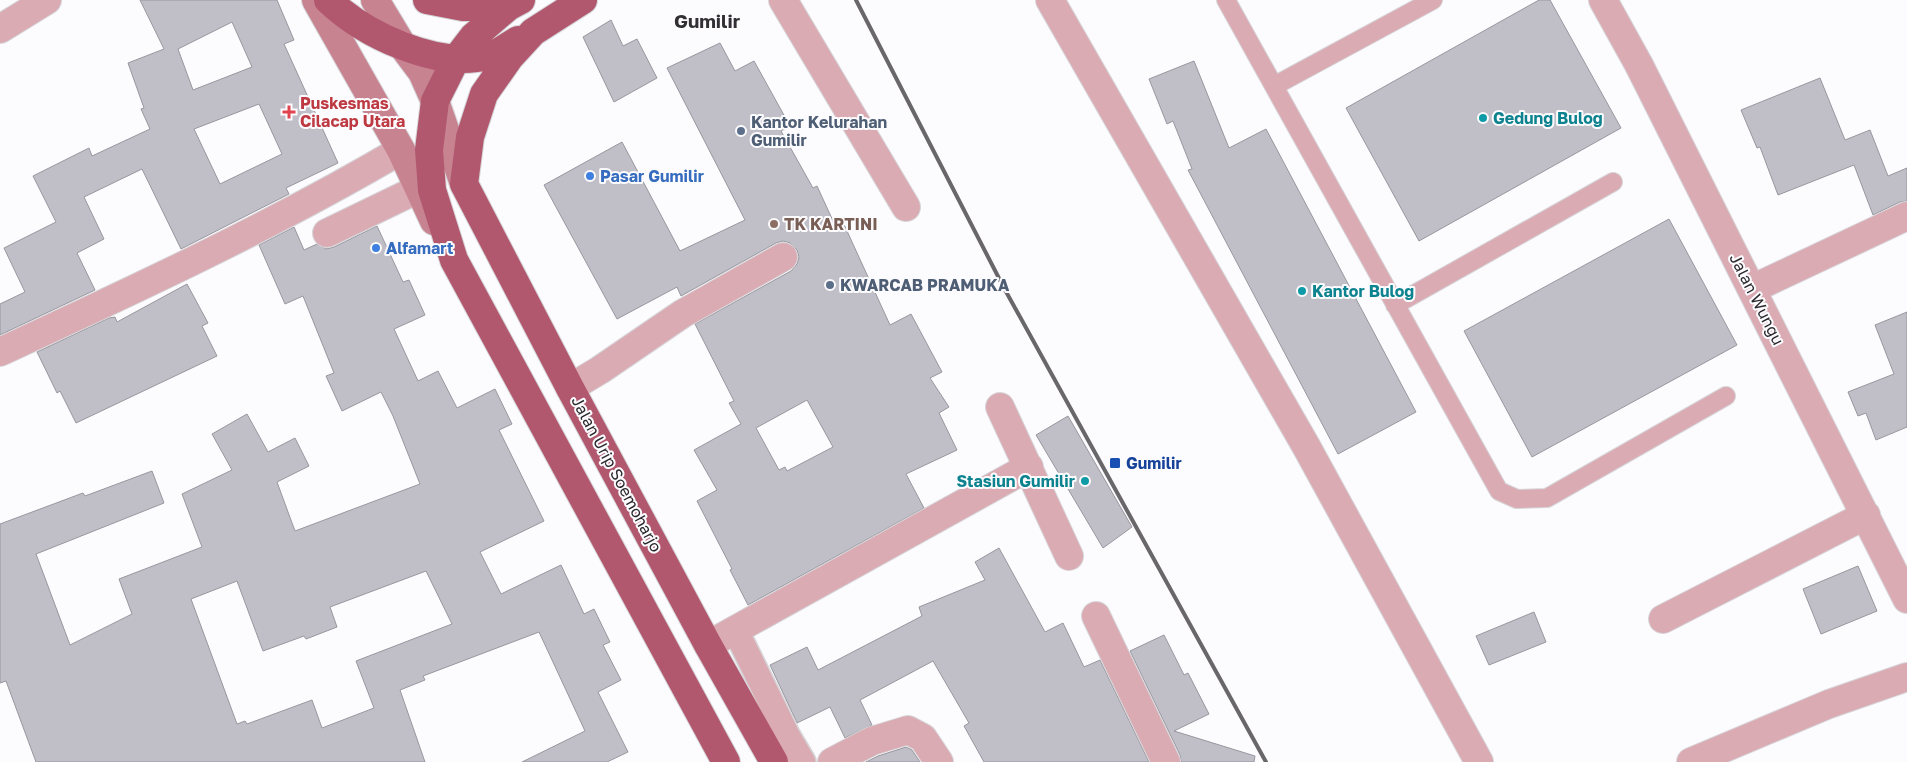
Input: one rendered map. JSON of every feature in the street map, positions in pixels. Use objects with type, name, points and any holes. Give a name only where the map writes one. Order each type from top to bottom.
[{"type":"highway","points":[[328,0],[339,11],[370,32],[404,48],[456,59],[489,56],[533,32],[582,0]]},
{"type":"highway","points":[[427,0],[463,7],[514,4]]},
{"type":"highway","points":[[514,4],[473,36],[456,59],[435,101],[429,150],[432,190],[454,260],[726,762]]},
{"type":"highway","points":[[464,184],[470,137],[484,94],[510,57],[533,32]]},
{"type":"highway","name":"Jalan Urip Soemoharjo","points":[[464,184],[767,759]]},
{"type":"main road","points":[[316,0],[401,150],[418,189],[454,260]]},
{"type":"main road","points":[[375,0],[404,48],[422,72],[435,101],[464,184]]},
{"type":"street","points":[[0,29],[47,0]]},
{"type":"street","points":[[783,0],[906,206]]},
{"type":"street","points":[[1050,0],[1306,446],[1479,762]]},
{"type":"street","name":"Jalan Wungu","points":[[1603,0],[1639,65],[1907,599]]},
{"type":"street","points":[[0,352],[179,268],[337,188],[401,150]]},
{"type":"street","points":[[327,233],[418,189]]},
{"type":"street","points":[[1752,289],[1907,216]]},
{"type":"street","points":[[570,388],[600,370],[682,314],[783,257]]},
{"type":"street","points":[[1000,407],[1069,556]]},
{"type":"street","points":[[708,645],[1029,467]]},
{"type":"street","points":[[1663,619],[1866,515]]},
{"type":"street","points":[[1096,616],[1166,762]]},
{"type":"street","points":[[736,631],[802,762]]},
{"type":"street","points":[[1691,762],[1830,704],[1907,677]]},
{"type":"street","points":[[832,762],[872,741],[908,730],[923,738],[939,762]]},
{"type":"lane","points":[[1226,0],[1499,491],[1517,500],[1547,498],[1726,396]]},
{"type":"lane","points":[[1274,86],[1433,0]]},
{"type":"lane","points":[[1395,305],[1612,182]]},
{"type":"building","points":[[140,0],[277,0],[294,40],[284,44],[338,163],[286,188],[289,194],[181,249],[142,169],[84,197],[104,239],[77,253],[95,290],[0,335],[0,304],[25,292],[4,248],[56,222],[33,176],[89,148],[92,156],[150,129],[141,109],[144,108],[128,63],[164,49]],"holes":[[[232,22],[252,67],[193,90],[178,49]],[[259,104],[282,154],[220,184],[194,129]]]},
{"type":"building","name":"Gedung Bulog","points":[[1539,0],[1550,0],[1621,128],[1419,241],[1346,108]]},
{"type":"building","points":[[611,20],[623,46],[637,39],[657,78],[614,102],[583,37]]},
{"type":"building","points":[[720,43],[735,71],[754,61],[790,126],[781,131],[813,188],[817,186],[834,223],[842,220],[890,325],[911,314],[942,372],[930,378],[949,407],[939,413],[957,450],[906,474],[924,508],[748,605],[697,501],[717,490],[694,450],[741,424],[729,403],[734,401],[695,324],[791,271],[797,264],[799,257],[797,250],[790,243],[783,241],[776,243],[681,296],[677,287],[617,319],[544,185],[622,142],[680,251],[745,220],[667,68]],"holes":[[[807,400],[833,447],[787,471],[785,467],[779,470],[756,428]]]},
{"type":"building","name":"Kantor Bulog","points":[[1194,61],[1229,148],[1266,129],[1416,412],[1338,454],[1188,170],[1192,169],[1173,121],[1167,124],[1149,79]]},
{"type":"building","points":[[1820,78],[1845,140],[1870,130],[1888,176],[1907,168],[1907,201],[1900,202],[1873,215],[1854,165],[1778,195],[1760,147],[1757,148],[1741,110]]},
{"type":"building","points":[[1669,219],[1737,345],[1532,457],[1464,331]]},
{"type":"building","points":[[377,226],[403,282],[409,280],[425,315],[394,329],[418,381],[438,371],[457,408],[495,389],[512,424],[499,430],[544,521],[480,552],[501,594],[561,565],[584,614],[594,609],[610,642],[603,645],[621,680],[598,692],[628,752],[607,762],[522,762],[585,731],[539,632],[423,676],[425,680],[400,690],[425,762],[36,762],[6,681],[0,683],[0,524],[83,493],[85,496],[152,471],[164,503],[36,554],[70,645],[132,614],[119,579],[202,547],[182,494],[232,470],[212,434],[247,414],[268,452],[295,438],[309,466],[277,482],[295,531],[420,484],[393,416],[381,392],[342,411],[326,376],[334,373],[303,296],[285,304],[259,245],[294,227],[304,250],[317,244],[326,249]],"holes":[[[426,571],[452,624],[356,661],[374,708],[322,728],[312,700],[247,724],[245,721],[237,724],[191,599],[237,581],[263,651],[304,636],[306,639],[337,627],[330,607]]]},
{"type":"building","points":[[187,284],[208,323],[202,326],[217,356],[76,423],[60,391],[57,393],[37,352],[109,318],[115,317],[117,322]]},
{"type":"building","points":[[1907,312],[1907,427],[1876,440],[1866,413],[1858,416],[1848,392],[1894,374],[1875,325]]},
{"type":"building","name":"Stasiun Gumilir","points":[[1068,416],[1132,527],[1103,548],[1036,435]]},
{"type":"building","points":[[999,548],[1045,632],[1063,623],[1084,667],[1100,660],[1149,762],[984,762],[964,726],[969,723],[933,661],[860,700],[872,725],[845,738],[830,707],[797,723],[770,665],[807,647],[818,670],[922,616],[919,607],[985,580],[975,562]]},
{"type":"building","points":[[1858,566],[1877,611],[1821,634],[1803,589]]},
{"type":"building","points":[[1534,612],[1546,642],[1489,665],[1476,636]]},
{"type":"building","points":[[1164,635],[1184,675],[1188,673],[1209,714],[1174,731],[1255,756],[1254,762],[1181,762],[1180,755],[1130,651]]},
{"type":"building","points":[[906,747],[912,750],[920,762],[866,762],[878,756]]},
{"type":"railway","points":[[856,0],[1004,288],[1266,762]]},
{"type":"place","name":"Puskesmas Cilacap Utara","points":[[289,112]]},
{"type":"place","name":"Gedung Bulog","points":[[1483,118]]},
{"type":"place","name":"Kantor Kelurahan Gumilir","points":[[741,131]]},
{"type":"place","name":"Pasar Gumilir","points":[[590,176]]},
{"type":"place","name":"TK KARTINI","points":[[774,224]]},
{"type":"place","name":"Alfamart","points":[[376,248]]},
{"type":"place","name":"KWARCAB PRAMUKA","points":[[830,285]]},
{"type":"place","name":"Kantor Bulog","points":[[1302,291]]},
{"type":"place","name":"Gumilir","points":[[1115,463]]},
{"type":"place","name":"Stasiun Gumilir","points":[[1085,481]]},
{"type":"district","name":"Gumilir","points":[[707,21]]}]
